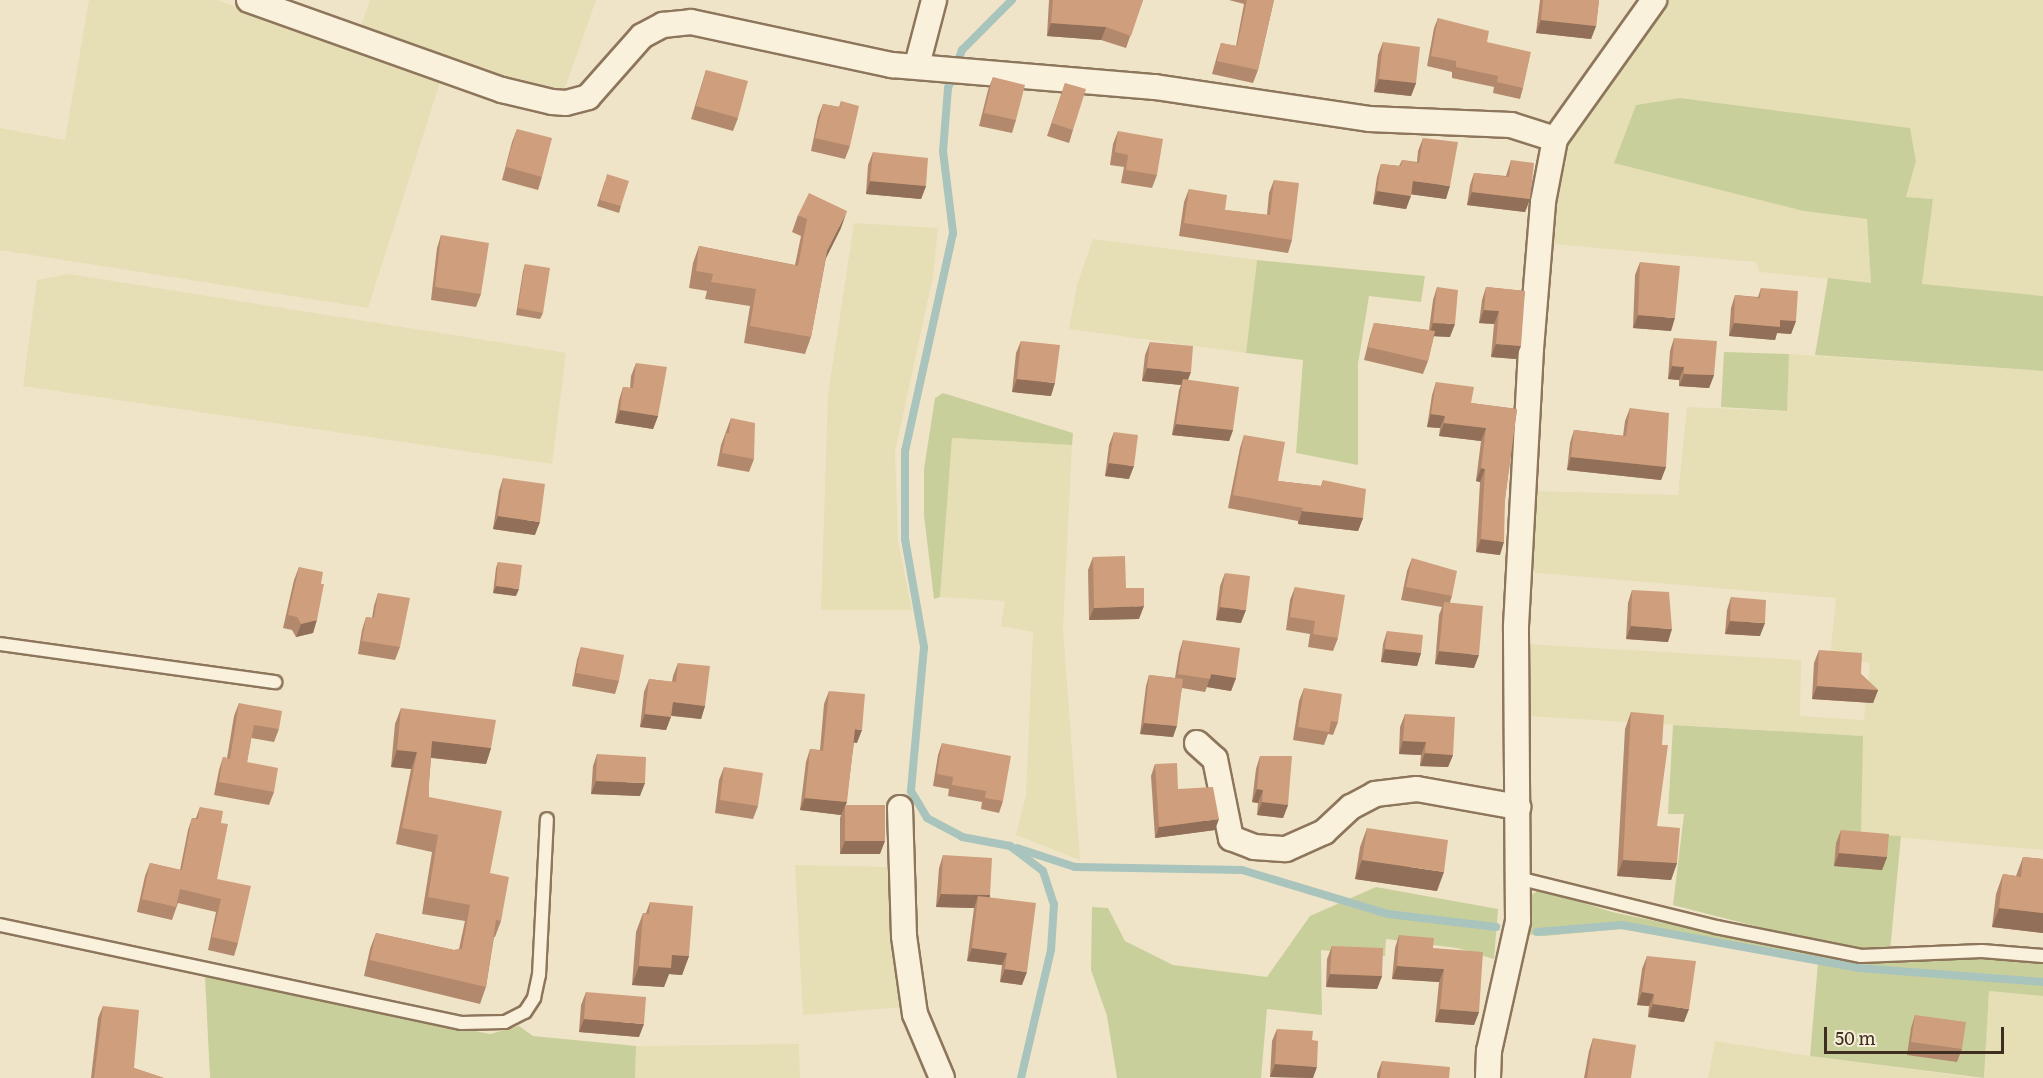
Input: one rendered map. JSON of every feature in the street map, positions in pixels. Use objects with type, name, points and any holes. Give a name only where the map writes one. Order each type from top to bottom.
[{"type":"street","points":[[249,0],[502,90],[552,102],[588,97],[642,36],[678,21],[711,25],[857,59],[1155,87],[1369,119],[1511,125],[1554,139]]},
{"type":"street","points":[[928,66],[934,0]]},
{"type":"street","points":[[1488,1078],[1489,1051],[1518,921],[1516,626],[1531,349],[1543,202],[1554,139],[1654,0]]},
{"type":"street","points":[[1197,743],[1215,759],[1231,838],[1254,847],[1286,849],[1324,832],[1352,807],[1375,794],[1417,789],[1518,807]]},
{"type":"street","points":[[900,808],[903,936],[915,1014],[942,1078]]},
{"type":"lane","points":[[0,644],[275,682]]},
{"type":"lane","points":[[0,925],[461,1023],[505,1022],[525,1012],[534,998],[539,975],[547,819]]},
{"type":"lane","points":[[1518,878],[1705,924],[1861,956],[1982,951],[2043,956]]},
{"type":"shaded area","points":[[89,0],[217,0],[440,82],[368,308],[0,250],[0,128],[65,140]]},
{"type":"shaded area","points":[[370,0],[596,0],[564,91],[543,91],[500,80],[360,29]]},
{"type":"shaded area","points":[[1666,0],[2043,0],[2043,296],[1922,285],[1933,199],[1906,197],[1916,161],[1910,128],[1680,98],[1636,105],[1804,211],[1867,219],[1871,283],[1760,272],[1756,262],[1553,244],[1559,164],[1565,143]]},
{"type":"shaded area","points":[[854,223],[938,228],[933,276],[895,452],[898,541],[912,610],[821,610],[828,395]]},
{"type":"shaded area","points":[[1093,239],[1257,260],[1246,353],[1069,329],[1077,285]]},
{"type":"shaded area","points":[[69,274],[566,353],[552,464],[23,386],[37,280]]},
{"type":"shaded area","points":[[1789,354],[2043,371],[2043,850],[1861,834],[1862,736],[1527,716],[1525,644],[1801,660],[1800,716],[1864,720],[1870,663],[1830,658],[1836,598],[1526,572],[1532,491],[1678,495],[1687,407],[1786,411]]},
{"type":"shaded area","points":[[952,438],[1072,445],[1063,628],[1080,860],[1016,835],[1026,795],[1033,632],[1001,626],[1005,601],[940,597]]},
{"type":"shaded area","points":[[795,865],[892,867],[904,1007],[803,1015]]},
{"type":"shaded area","points":[[1989,991],[2043,996],[2043,1078],[1984,1078]]},
{"type":"shaded area","points":[[1715,1041],[1810,1056],[1978,1078],[1708,1078]]},
{"type":"shaded area","points":[[799,1044],[800,1078],[635,1078],[636,1046]]},
{"type":"green space","points":[[1680,98],[1910,128],[1916,161],[1906,197],[1933,199],[1922,284],[2043,296],[2043,371],[1815,355],[1828,278],[1871,283],[1867,219],[1804,211],[1614,163],[1636,105]]},
{"type":"green space","points":[[1257,260],[1425,276],[1421,302],[1369,296],[1358,364],[1358,465],[1296,453],[1303,360],[1246,353]]},
{"type":"green space","points":[[1724,352],[1789,354],[1787,411],[1721,407]]},
{"type":"green space","points":[[943,393],[1073,433],[1072,445],[952,438],[940,597],[934,599],[924,515],[924,469],[935,398]]},
{"type":"green space","points":[[1673,725],[1863,736],[1861,834],[1901,836],[1890,951],[1829,945],[1673,905],[1684,814],[1668,814]]},
{"type":"green space","points":[[1376,887],[1498,909],[1494,959],[1457,948],[1386,939],[1385,956],[1321,950],[1322,1015],[1267,1009],[1261,1078],[1117,1078],[1107,1016],[1091,970],[1092,907],[1108,908],[1125,941],[1173,965],[1267,977],[1310,916]]},
{"type":"green space","points":[[1540,889],[1612,912],[1848,961],[1974,956],[2043,961],[2043,996],[1989,991],[1984,1078],[1810,1056],[1818,963],[1621,929],[1544,936],[1527,934],[1530,896]]},
{"type":"green space","points":[[205,976],[490,1034],[519,1026],[533,1036],[636,1046],[635,1078],[210,1078]]},
{"type":"building","points":[[1053,0],[1143,0],[1131,36],[1106,27],[1051,23]]},
{"type":"building","points":[[1247,0],[1274,0],[1258,70],[1217,61],[1221,43],[1237,46]]},
{"type":"building","points":[[1543,0],[1599,0],[1596,26],[1541,20]]},
{"type":"building","points":[[1438,18],[1489,31],[1487,42],[1531,52],[1523,88],[1497,82],[1498,76],[1456,67],[1456,61],[1431,56]]},
{"type":"building","points":[[1383,42],[1420,47],[1416,83],[1379,79]]},
{"type":"building","points":[[706,70],[748,81],[738,118],[696,106]]},
{"type":"building","points":[[993,77],[1025,85],[1016,120],[984,113]]},
{"type":"building","points":[[1065,83],[1086,89],[1073,130],[1052,123]]},
{"type":"building","points":[[841,101],[859,106],[850,146],[815,138],[823,104],[840,107]]},
{"type":"building","points":[[517,129],[552,138],[542,177],[506,167]]},
{"type":"building","points":[[1118,131],[1163,139],[1157,175],[1126,170],[1128,155],[1115,152]]},
{"type":"building","points":[[1423,138],[1458,142],[1450,186],[1413,181],[1411,196],[1377,191],[1381,164],[1401,166],[1402,160],[1419,163]]},
{"type":"building","points":[[873,152],[928,158],[926,186],[870,181]]},
{"type":"building","points":[[1511,160],[1534,163],[1530,199],[1472,192],[1474,173],[1509,177]]},
{"type":"building","points":[[607,174],[629,181],[621,206],[600,200]]},
{"type":"building","points":[[1274,180],[1299,183],[1292,240],[1184,223],[1189,189],[1227,195],[1225,210],[1270,215]]},
{"type":"building","points":[[809,193],[847,211],[827,251],[811,337],[750,326],[756,289],[711,282],[713,274],[696,271],[699,246],[798,266],[807,219],[798,215]]},
{"type":"building","points":[[441,235],[489,243],[481,294],[435,287]]},
{"type":"building","points":[[1640,262],[1680,266],[1675,318],[1638,315]]},
{"type":"building","points":[[525,264],[550,268],[543,313],[518,308]]},
{"type":"building","points":[[1437,287],[1458,290],[1455,324],[1433,323]]},
{"type":"building","points":[[1486,287],[1525,291],[1521,346],[1496,344],[1499,311],[1484,310]]},
{"type":"building","points":[[1761,288],[1798,291],[1796,321],[1780,320],[1780,327],[1734,323],[1735,295],[1760,298]]},
{"type":"building","points":[[1374,323],[1435,331],[1428,361],[1368,347]]},
{"type":"building","points":[[1674,338],[1717,341],[1714,375],[1684,374],[1684,367],[1672,366]]},
{"type":"building","points":[[1021,341],[1060,345],[1055,383],[1017,379]]},
{"type":"building","points":[[1150,342],[1193,346],[1191,372],[1147,368]]},
{"type":"building","points":[[636,363],[667,367],[658,416],[620,410],[623,387],[633,388]]},
{"type":"building","points":[[1183,379],[1239,387],[1233,430],[1176,424]]},
{"type":"building","points":[[1436,382],[1474,387],[1471,403],[1517,409],[1505,499],[1504,542],[1481,539],[1485,469],[1481,468],[1486,428],[1444,423],[1445,416],[1431,414]]},
{"type":"building","points":[[1630,408],[1669,413],[1666,467],[1571,457],[1574,430],[1626,436]]},
{"type":"building","points":[[731,418],[755,423],[754,459],[722,453]]},
{"type":"building","points":[[1114,432],[1138,435],[1134,466],[1109,463]]},
{"type":"building","points":[[1244,435],[1285,442],[1278,481],[1322,486],[1323,480],[1366,489],[1363,518],[1302,511],[1303,508],[1233,495]]},
{"type":"building","points":[[503,478],[545,484],[540,522],[498,516]]},
{"type":"building","points":[[1125,556],[1126,588],[1144,588],[1144,606],[1094,608],[1093,557]]},
{"type":"building","points":[[1412,558],[1457,571],[1452,596],[1406,587]]},
{"type":"building","points":[[498,562],[522,565],[519,589],[496,586]]},
{"type":"building","points":[[299,567],[323,572],[321,584],[324,584],[317,620],[301,624],[297,617],[288,615]]},
{"type":"building","points":[[1225,573],[1250,576],[1246,610],[1220,607]]},
{"type":"building","points":[[1295,587],[1345,595],[1338,638],[1313,634],[1315,621],[1290,617]]},
{"type":"building","points":[[1632,590],[1669,592],[1672,629],[1631,626]]},
{"type":"building","points":[[378,593],[410,598],[400,647],[362,641],[366,617],[374,618]]},
{"type":"building","points":[[1731,597],[1766,600],[1765,623],[1730,621]]},
{"type":"building","points":[[1444,602],[1483,606],[1479,655],[1439,651]]},
{"type":"building","points":[[1387,631],[1423,635],[1421,653],[1385,649]]},
{"type":"building","points":[[1183,640],[1240,648],[1236,678],[1211,674],[1210,679],[1178,674]]},
{"type":"building","points":[[581,647],[624,655],[619,681],[576,673]]},
{"type":"building","points":[[1819,650],[1862,653],[1861,674],[1878,690],[1817,686]]},
{"type":"building","points":[[678,663],[710,666],[705,706],[673,702],[671,717],[645,714],[649,679],[676,682]]},
{"type":"building","points":[[1149,675],[1183,679],[1177,726],[1144,723]]},
{"type":"building","points":[[1304,688],[1342,694],[1338,722],[1331,721],[1329,732],[1298,727]]},
{"type":"building","points":[[829,691],[865,694],[862,730],[855,729],[847,802],[805,798],[810,749],[823,751]]},
{"type":"building","points":[[239,703],[282,711],[279,729],[254,725],[247,762],[278,768],[274,792],[219,782],[223,757],[230,759]]},
{"type":"building","points":[[401,708],[496,720],[491,748],[432,741],[429,783],[429,797],[502,811],[490,873],[509,877],[501,921],[496,920],[486,987],[370,960],[376,933],[454,950],[462,949],[470,905],[428,897],[438,835],[402,828],[417,752],[397,750]]},
{"type":"building","points":[[1631,712],[1664,715],[1662,745],[1668,745],[1657,826],[1680,828],[1677,863],[1623,860]]},
{"type":"building","points":[[1405,714],[1455,717],[1453,755],[1425,753],[1426,742],[1403,741]]},
{"type":"building","points":[[942,743],[1011,756],[1003,801],[985,798],[986,791],[952,785],[953,777],[937,774]]},
{"type":"building","points":[[597,754],[646,757],[645,783],[596,781]]},
{"type":"building","points":[[1260,756],[1292,756],[1288,805],[1262,802],[1263,790],[1257,789]]},
{"type":"building","points":[[1177,763],[1178,789],[1213,787],[1219,819],[1159,827],[1155,764]]},
{"type":"building","points":[[724,767],[763,773],[758,806],[720,800]]},
{"type":"building","points":[[845,805],[885,805],[885,841],[845,841]]},
{"type":"building","points":[[200,807],[223,811],[221,823],[228,824],[217,879],[251,886],[238,943],[212,937],[221,899],[180,889],[176,907],[142,899],[150,863],[182,870],[192,818],[198,819]]},
{"type":"building","points":[[1367,828],[1448,840],[1444,872],[1362,860]]},
{"type":"building","points":[[1841,830],[1889,834],[1887,857],[1839,853]]},
{"type":"building","points":[[943,855],[992,858],[990,895],[941,894]]},
{"type":"building","points":[[2023,857],[2043,859],[2043,913],[1999,908],[2003,874],[2021,877]]},
{"type":"building","points":[[978,896],[1036,903],[1027,972],[1005,969],[1007,953],[972,948]]},
{"type":"building","points":[[650,902],[693,906],[689,956],[672,955],[671,968],[639,966],[643,913],[649,914]]},
{"type":"building","points":[[1399,935],[1434,938],[1433,948],[1483,952],[1479,1012],[1440,1009],[1444,969],[1397,966]]},
{"type":"building","points":[[1332,946],[1383,948],[1382,976],[1330,974]]},
{"type":"building","points":[[1647,956],[1696,961],[1689,1009],[1653,1004],[1654,994],[1642,992]]},
{"type":"building","points":[[586,992],[646,997],[644,1024],[584,1019]]},
{"type":"building","points":[[103,1006],[139,1010],[134,1068],[164,1078],[94,1078]]},
{"type":"building","points":[[1915,1015],[1966,1022],[1962,1049],[1911,1042]]},
{"type":"building","points":[[1277,1029],[1313,1031],[1312,1040],[1318,1041],[1317,1067],[1275,1064]]},
{"type":"building","points":[[1593,1038],[1636,1045],[1631,1078],[1587,1078]]},
{"type":"building","points":[[1382,1061],[1450,1067],[1449,1078],[1380,1078]]},
{"type":"waterway","points":[[1012,0],[962,50],[948,88],[943,151],[953,233],[905,451],[905,539],[924,647],[911,791],[927,818],[962,837],[1010,846],[1043,871],[1054,904],[1051,950],[1021,1078]]},
{"type":"waterway","points":[[1017,848],[1075,867],[1242,870],[1388,914],[1496,927]]},
{"type":"waterway","points":[[1537,932],[1622,925],[1858,968],[2043,982]]}]
